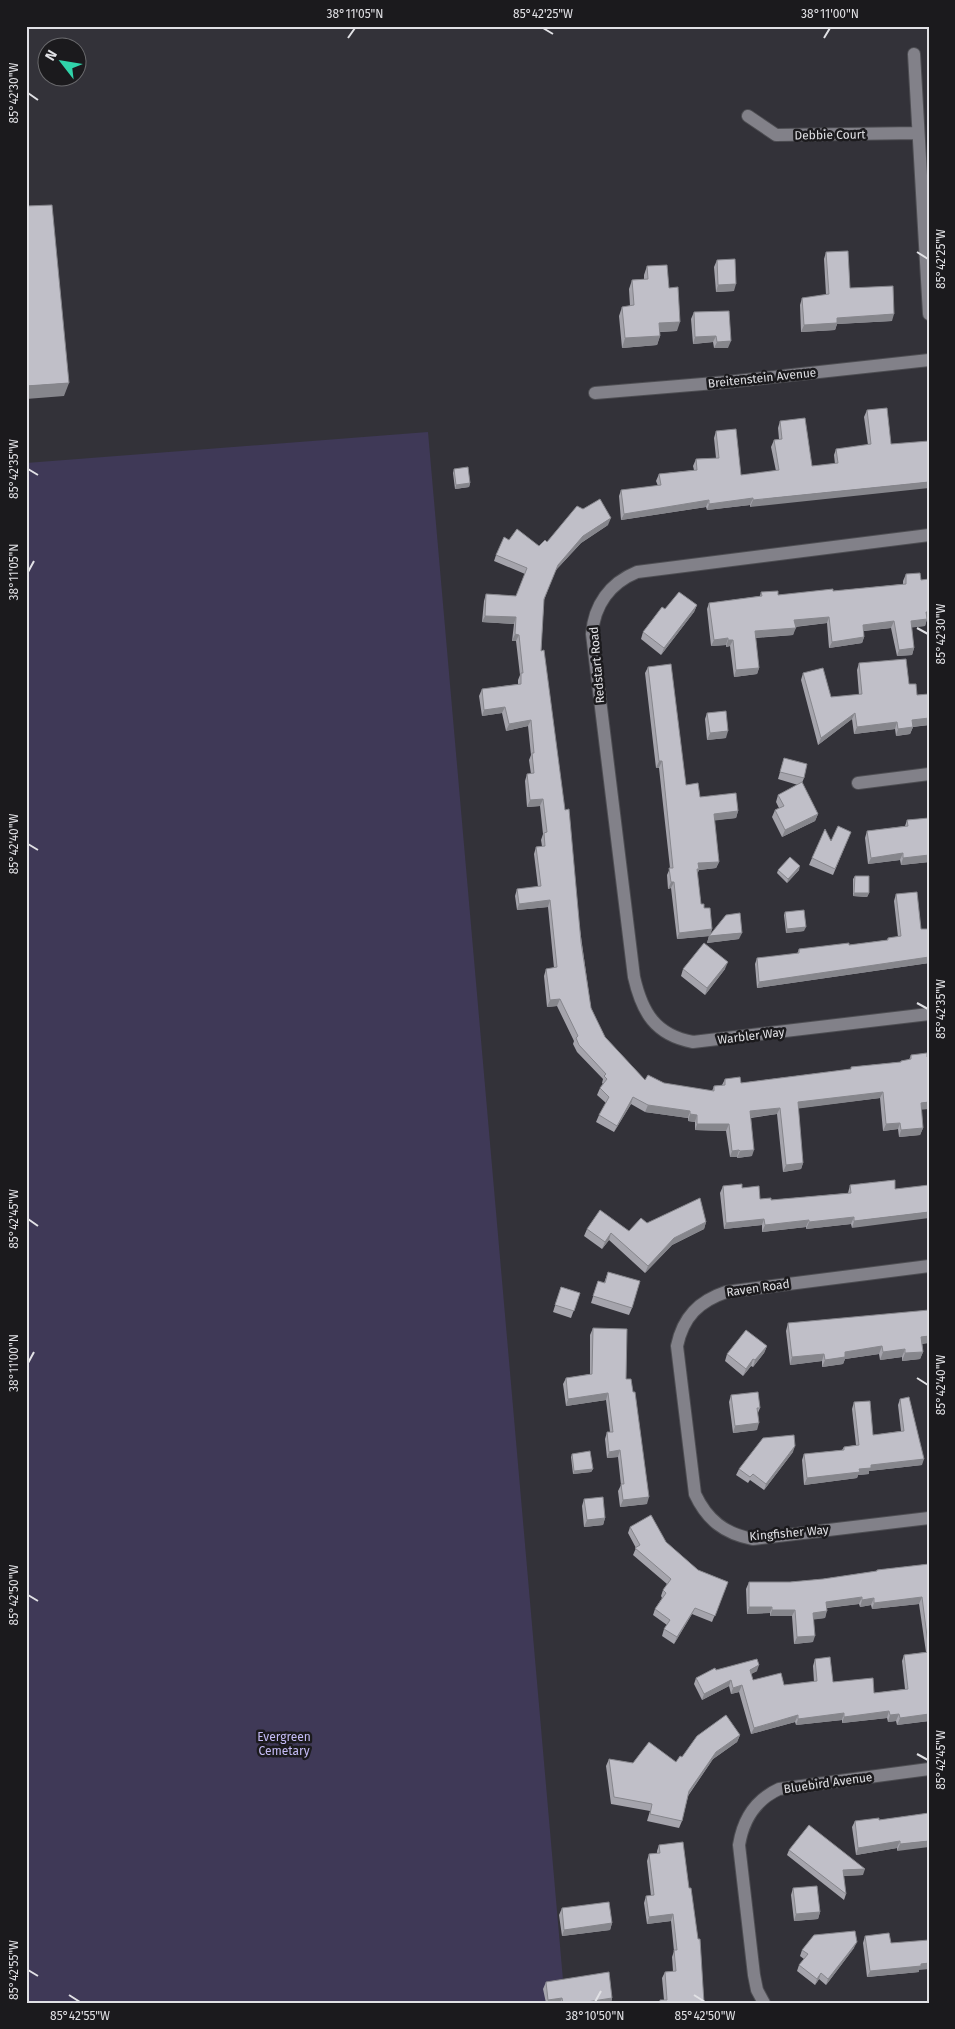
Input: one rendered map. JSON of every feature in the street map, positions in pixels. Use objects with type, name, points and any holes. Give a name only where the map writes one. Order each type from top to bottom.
[{"type":"street","points":[[914,54],[929,314]]},
{"type":"street","name":"Debbie Court","points":[[748,116],[776,135],[918,134]]},
{"type":"street","name":"Breitenstein Avenue","points":[[595,392],[727,382],[929,360]]},
{"type":"street","name":"Redstart Road","points":[[630,951],[592,634],[597,608],[610,589],[625,577],[637,572],[659,568],[929,535]]},
{"type":"street","points":[[858,783],[929,774]]},
{"type":"street","name":"Warbler Way","points":[[630,951],[639,998],[644,1009],[659,1028],[681,1040],[693,1042],[724,1039],[929,1014]]},
{"type":"street","name":"Raven Road","points":[[684,1407],[678,1357],[680,1334],[691,1313],[701,1303],[726,1292],[929,1266]]},
{"type":"street","name":"Kingfisher Way","points":[[684,1407],[695,1494],[707,1515],[726,1531],[742,1537],[768,1538],[929,1518]]},
{"type":"street","name":"Bluebird Avenue","points":[[764,2003],[754,1975],[739,1845],[746,1819],[762,1799],[779,1789],[929,1769]]},
{"type":"green space","name":"Evergreen Cemetary","points":[[428,432],[565,2003],[26,2003],[26,463]]},
{"type":"building","points":[[52,205],[69,383],[26,386],[26,206]]},
{"type":"building","points":[[848,251],[850,288],[893,286],[894,314],[837,318],[837,323],[804,325],[802,298],[829,294],[826,252]]},
{"type":"building","points":[[735,259],[736,284],[718,285],[717,260]]},
{"type":"building","points":[[667,265],[669,288],[678,287],[680,322],[659,323],[660,336],[625,338],[622,307],[634,305],[632,280],[648,279],[647,266]]},
{"type":"building","points":[[729,311],[731,341],[717,342],[716,336],[695,337],[694,312]]},
{"type":"building","points":[[887,408],[891,444],[929,441],[929,482],[753,500],[753,498],[709,504],[709,500],[624,514],[621,490],[661,485],[659,474],[697,470],[696,459],[719,458],[716,431],[736,429],[741,475],[779,470],[774,440],[782,439],[780,421],[805,418],[812,466],[838,463],[836,449],[871,444],[867,410]]},
{"type":"building","points":[[468,467],[470,483],[456,485],[454,469]]},
{"type":"building","points":[[600,499],[611,518],[583,536],[558,565],[544,599],[541,651],[544,650],[565,810],[569,809],[581,942],[591,1008],[605,1037],[645,1080],[648,1075],[664,1083],[714,1091],[714,1086],[725,1085],[725,1079],[740,1077],[741,1083],[851,1069],[851,1067],[901,1062],[911,1059],[911,1055],[927,1053],[927,1057],[929,1056],[929,1102],[921,1103],[923,1128],[901,1130],[900,1123],[886,1124],[883,1092],[798,1102],[803,1163],[786,1165],[780,1108],[750,1111],[754,1150],[740,1151],[732,1151],[729,1124],[697,1124],[697,1115],[690,1114],[690,1111],[648,1105],[633,1097],[617,1126],[599,1115],[609,1097],[600,1088],[607,1079],[604,1076],[606,1074],[579,1045],[576,1038],[578,1036],[560,999],[550,1000],[546,969],[557,967],[550,900],[519,904],[517,889],[541,886],[536,847],[545,846],[544,833],[547,832],[543,799],[530,800],[527,774],[534,773],[531,720],[509,724],[505,707],[484,710],[482,689],[521,684],[521,673],[523,673],[519,635],[515,634],[516,617],[485,616],[486,594],[516,596],[527,568],[496,555],[504,537],[509,540],[517,529],[539,546],[545,540],[547,542],[577,506],[583,509]]},
{"type":"building","points":[[920,573],[921,580],[929,579],[929,612],[926,612],[927,619],[911,621],[914,648],[899,650],[894,621],[863,625],[864,637],[832,642],[829,617],[794,620],[796,628],[755,631],[759,668],[736,670],[733,640],[728,640],[728,638],[714,640],[709,603],[762,596],[761,592],[778,591],[778,595],[906,584],[906,574]]},
{"type":"building","points":[[679,592],[697,605],[664,648],[643,632],[662,607],[665,609]]},
{"type":"building","points":[[906,659],[909,684],[916,684],[917,695],[929,694],[929,718],[912,720],[913,727],[898,729],[897,722],[857,727],[855,713],[821,738],[803,673],[823,668],[831,697],[862,694],[859,663]]},
{"type":"building","points":[[671,664],[686,785],[698,783],[700,797],[736,793],[738,811],[714,814],[719,862],[698,863],[701,904],[704,904],[704,908],[710,908],[712,929],[679,933],[674,882],[671,882],[669,868],[673,868],[662,761],[659,761],[648,667]]},
{"type":"building","points":[[726,711],[728,731],[710,733],[707,713]]},
{"type":"building","points":[[784,758],[807,764],[804,778],[780,772]]},
{"type":"building","points":[[802,782],[818,814],[785,830],[775,810],[784,806],[778,795]]},
{"type":"building","points":[[929,818],[929,855],[903,858],[903,853],[871,858],[867,831],[908,826],[907,820]]},
{"type":"building","points":[[838,826],[851,832],[835,869],[812,858],[825,829],[831,841]]},
{"type":"building","points":[[790,857],[800,866],[788,879],[778,870]]},
{"type":"building","points":[[855,876],[869,876],[869,893],[854,893]]},
{"type":"building","points":[[917,892],[921,929],[929,929],[929,957],[759,982],[757,958],[799,953],[799,949],[849,943],[849,945],[888,940],[888,938],[901,936],[896,894]]},
{"type":"building","points":[[804,910],[806,927],[787,929],[785,912]]},
{"type":"building","points":[[740,913],[742,933],[709,936],[726,915]]},
{"type":"building","points":[[704,943],[728,962],[707,988],[683,969]]},
{"type":"building","points":[[895,1180],[895,1189],[929,1185],[929,1212],[854,1221],[854,1217],[765,1225],[764,1219],[726,1223],[723,1186],[742,1184],[742,1188],[759,1186],[760,1199],[771,1198],[771,1200],[851,1193],[850,1185]]},
{"type":"building","points":[[700,1198],[706,1222],[674,1238],[648,1266],[611,1233],[605,1242],[587,1229],[600,1210],[629,1231],[641,1218],[647,1223]]},
{"type":"building","points":[[608,1272],[640,1281],[632,1308],[593,1296],[598,1281],[605,1283]]},
{"type":"building","points":[[561,1287],[580,1293],[574,1311],[555,1305]]},
{"type":"building","points":[[929,1310],[929,1336],[921,1337],[923,1352],[905,1353],[905,1349],[883,1352],[882,1346],[845,1352],[845,1357],[825,1360],[824,1354],[792,1357],[788,1323]]},
{"type":"building","points":[[593,1328],[627,1329],[626,1379],[631,1379],[633,1392],[635,1392],[649,1497],[623,1500],[621,1484],[624,1484],[620,1450],[609,1452],[607,1432],[613,1432],[608,1393],[568,1399],[566,1378],[592,1374]]},
{"type":"building","points":[[746,1330],[767,1346],[755,1360],[753,1359],[746,1369],[727,1354]]},
{"type":"building","points":[[758,1392],[760,1408],[757,1408],[759,1423],[735,1426],[731,1395]]},
{"type":"building","points":[[909,1397],[924,1459],[871,1465],[871,1468],[859,1469],[860,1472],[807,1478],[804,1454],[844,1450],[844,1447],[859,1445],[854,1402],[870,1401],[873,1435],[904,1431],[900,1399]]},
{"type":"building","points":[[794,1435],[795,1446],[766,1484],[753,1474],[750,1477],[739,1469],[763,1438]]},
{"type":"building","points":[[590,1451],[593,1469],[574,1471],[572,1454]]},
{"type":"building","points":[[603,1497],[605,1518],[587,1520],[584,1499]]},
{"type":"building","points":[[651,1515],[666,1542],[698,1570],[728,1582],[715,1616],[695,1608],[677,1637],[664,1629],[670,1620],[655,1609],[666,1593],[663,1590],[671,1579],[635,1548],[640,1545],[630,1527]]},
{"type":"building","points":[[929,1564],[929,1652],[922,1597],[874,1603],[874,1598],[862,1600],[862,1597],[826,1602],[827,1611],[813,1613],[815,1636],[797,1637],[795,1610],[749,1607],[749,1582],[790,1582],[823,1579]]},
{"type":"building","points":[[929,1652],[929,1714],[900,1718],[899,1714],[890,1715],[889,1711],[844,1717],[844,1713],[798,1719],[798,1715],[754,1728],[742,1685],[733,1688],[731,1680],[704,1694],[696,1678],[715,1668],[716,1670],[757,1659],[759,1665],[750,1670],[753,1680],[781,1673],[784,1685],[817,1681],[815,1659],[830,1657],[833,1682],[873,1678],[874,1693],[908,1689],[904,1655]]},
{"type":"building","points":[[726,1715],[740,1735],[716,1752],[689,1791],[682,1821],[650,1814],[652,1804],[614,1797],[609,1759],[633,1763],[649,1742],[676,1762],[680,1756],[682,1757],[697,1736]]},
{"type":"building","points":[[929,1813],[929,1841],[900,1844],[900,1841],[858,1848],[855,1821],[879,1818],[879,1820]]},
{"type":"building","points":[[809,1825],[865,1869],[843,1870],[846,1894],[789,1850]]},
{"type":"building","points":[[683,1842],[689,1888],[691,1888],[698,1939],[700,1939],[704,2003],[660,2003],[660,2000],[667,2000],[665,1972],[676,1971],[674,1950],[677,1950],[673,1914],[649,1917],[646,1896],[654,1895],[649,1854],[660,1853],[659,1845]]},
{"type":"building","points":[[817,1886],[820,1912],[796,1914],[793,1888]]},
{"type":"building","points":[[609,1902],[612,1923],[564,1930],[562,1908]]},
{"type":"building","points":[[855,1931],[857,1942],[828,1979],[821,1973],[817,1979],[799,1965],[808,1954],[802,1950],[814,1935]]},
{"type":"building","points":[[889,1933],[891,1943],[929,1940],[929,1963],[921,1964],[921,1966],[870,1971],[865,1936]]},
{"type":"building","points":[[609,1972],[612,1998],[580,2003],[563,2003],[562,1998],[548,2000],[546,1982]]}]
